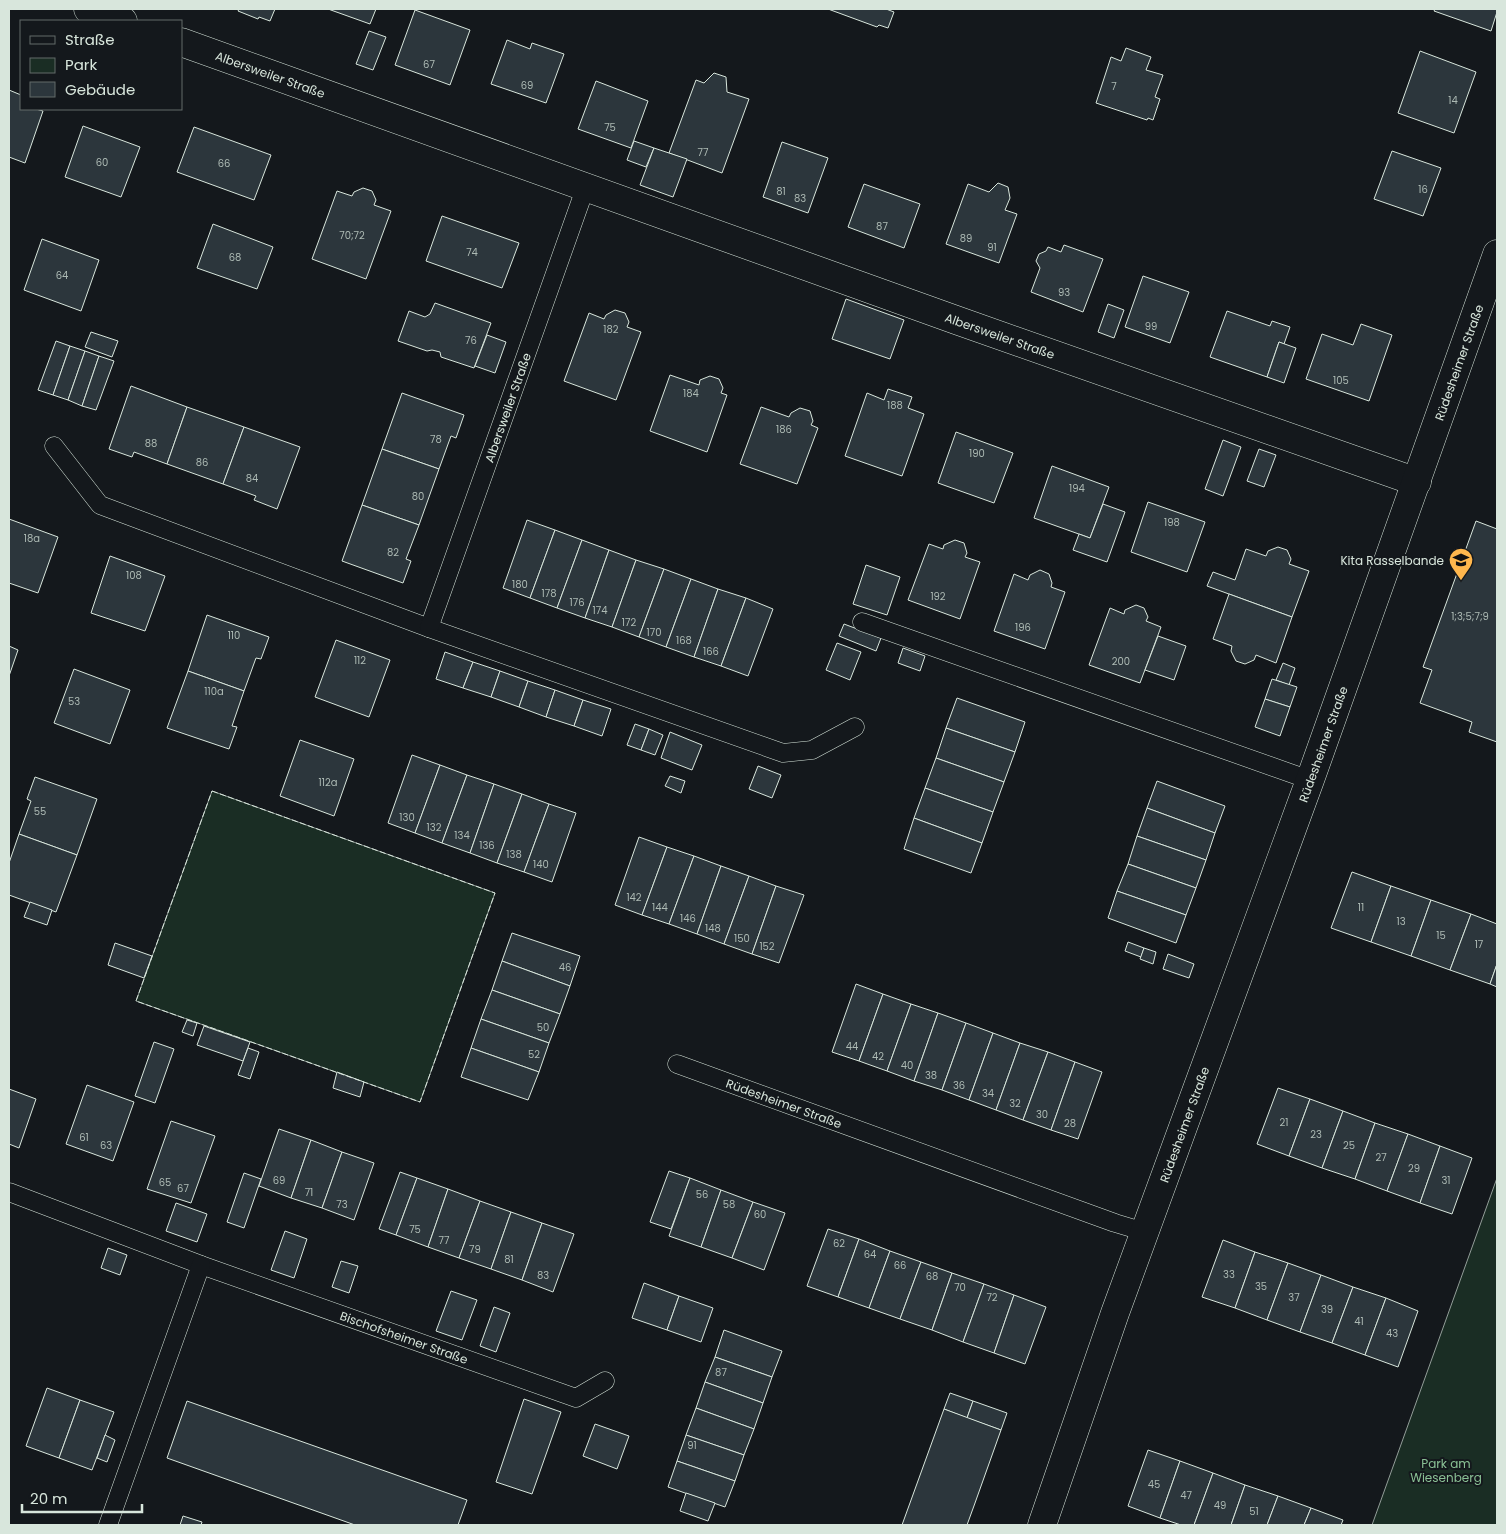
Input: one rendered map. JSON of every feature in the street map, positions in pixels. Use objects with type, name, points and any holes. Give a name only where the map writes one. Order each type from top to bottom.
[{"type":"street","points":[[88,9],[120,20]]},
{"type":"street","name":"Albersweiler Straße","points":[[182,42],[586,186],[965,324],[1417,482]]},
{"type":"street","name":"Rüdesheimer Straße","points":[[1042,1525],[1115,1313],[1310,780],[1497,254]]},
{"type":"lane","name":"Albersweiler Straße","points":[[429,628],[586,186]]},
{"type":"lane","points":[[54,446],[100,505],[429,628],[783,753],[812,750],[855,727]]},
{"type":"lane","points":[[862,622],[1310,780]]},
{"type":"lane","name":"Rüdesheimer Straße","points":[[678,1064],[1145,1232]]},
{"type":"lane","name":"Bischofsheimer Straße","points":[[9,1192],[201,1265],[576,1398],[605,1382]]},
{"type":"lane","points":[[108,1525],[201,1265]]},
{"type":"green space","points":[[212,791],[495,893],[420,1102],[136,1001]]},
{"type":"green space","name":"Park am Wiesenberg","points":[[1497,1178],[1497,1525],[1372,1525]]},
{"type":"building","points":[[239,9],[275,9],[270,21],[259,17],[258,19],[238,11]]},
{"type":"building","points":[[328,9],[376,9],[370,24]]},
{"type":"building","points":[[828,9],[886,9],[894,12],[888,28],[879,25],[877,27]]},
{"type":"building","points":[[1435,9],[1497,9],[1497,12],[1491,31],[1434,11]]},
{"type":"building","points":[[415,10],[470,30],[450,85],[395,65]]},
{"type":"building","points":[[369,31],[386,37],[373,70],[356,64]]},
{"type":"building","points":[[507,40],[530,49],[532,43],[564,54],[546,103],[491,84]]},
{"type":"building","points":[[1126,48],[1151,57],[1146,70],[1163,75],[1155,97],[1160,99],[1153,120],[1148,118],[1147,120],[1096,103],[1111,57],[1121,61]]},
{"type":"building","points":[[1420,51],[1476,72],[1454,133],[1398,113]]},
{"type":"building","points":[[714,73],[726,77],[727,92],[749,99],[722,173],[669,153],[696,80],[704,83]]},
{"type":"building","points":[[596,81],[648,101],[631,148],[578,129]]},
{"type":"building","points":[[9,90],[20,95],[20,110],[43,111],[25,163],[9,157]]},
{"type":"building","points":[[83,126],[140,147],[121,197],[65,177]]},
{"type":"building","points":[[194,127],[271,155],[254,200],[177,172]]},
{"type":"building","points":[[634,141],[654,148],[646,167],[627,160]]},
{"type":"building","points":[[782,142],[828,158],[808,213],[763,197]]},
{"type":"building","points":[[654,148],[687,159],[673,197],[640,185]]},
{"type":"building","points":[[1392,151],[1441,168],[1423,216],[1374,199]]},
{"type":"building","points":[[998,183],[1008,187],[1010,198],[1005,210],[1017,214],[999,263],[946,244],[968,184],[989,192]]},
{"type":"building","points":[[864,184],[920,204],[904,248],[848,227]]},
{"type":"building","points":[[363,188],[372,191],[376,200],[374,205],[391,211],[366,279],[312,259],[337,191],[352,196],[354,192]]},
{"type":"building","points":[[442,216],[519,243],[502,288],[426,261]]},
{"type":"building","points":[[213,224],[273,247],[257,289],[197,268]]},
{"type":"building","points":[[42,239],[99,260],[81,311],[24,290]]},
{"type":"building","points":[[1064,245],[1103,259],[1083,312],[1031,292],[1040,268],[1036,261],[1039,254],[1046,251],[1048,247],[1061,252]]},
{"type":"building","points":[[1143,276],[1189,292],[1170,343],[1125,327]]},
{"type":"building","points":[[846,299],[904,320],[890,359],[832,339]]},
{"type":"building","points":[[435,303],[491,323],[474,368],[441,357],[440,352],[427,351],[398,341],[409,311],[425,317],[430,314]]},
{"type":"building","points":[[1108,304],[1124,310],[1114,338],[1098,332]]},
{"type":"building","points":[[615,310],[625,313],[629,322],[627,327],[641,332],[616,400],[564,381],[589,313],[604,319],[606,315]]},
{"type":"building","points":[[1227,311],[1270,326],[1272,321],[1290,327],[1284,344],[1279,342],[1267,377],[1210,357]]},
{"type":"building","points":[[1361,324],[1392,335],[1369,401],[1306,379],[1322,334],[1353,345]]},
{"type":"building","points":[[91,332],[118,341],[112,357],[85,347]]},
{"type":"building","points":[[487,335],[506,342],[495,373],[475,366]]},
{"type":"building","points":[[56,341],[70,346],[53,395],[38,390]]},
{"type":"building","points":[[1279,342],[1296,348],[1284,383],[1267,377]]},
{"type":"building","points":[[70,346],[85,351],[68,400],[53,395]]},
{"type":"building","points":[[85,351],[99,356],[82,406],[68,400]]},
{"type":"building","points":[[99,356],[114,361],[96,410],[82,406]]},
{"type":"building","points":[[670,375],[699,385],[700,380],[710,376],[719,379],[723,388],[721,393],[727,395],[707,452],[650,431]]},
{"type":"building","points":[[131,386],[187,407],[167,464],[134,452],[132,457],[109,449]]},
{"type":"building","points":[[888,389],[912,397],[908,408],[924,414],[902,476],[845,456],[867,393],[884,400]]},
{"type":"building","points":[[402,393],[464,415],[456,438],[451,436],[439,469],[382,449]]},
{"type":"building","points":[[187,407],[244,427],[223,484],[167,464]]},
{"type":"building","points":[[761,407],[789,417],[791,413],[800,408],[810,411],[813,421],[811,425],[818,428],[797,484],[740,464]]},
{"type":"building","points":[[244,427],[300,447],[277,509],[254,500],[256,496],[223,484]]},
{"type":"building","points":[[956,432],[1013,453],[994,503],[938,483]]},
{"type":"building","points":[[1223,440],[1241,447],[1223,496],[1205,489]]},
{"type":"building","points":[[382,449],[439,469],[419,525],[362,505]]},
{"type":"building","points":[[1259,449],[1276,455],[1264,487],[1247,481]]},
{"type":"building","points":[[1052,466],[1109,487],[1090,538],[1034,518]]},
{"type":"building","points":[[1148,502],[1205,522],[1187,572],[1131,552]]},
{"type":"building","points":[[1103,504],[1125,512],[1107,562],[1073,550],[1079,534],[1090,538]]},
{"type":"building","points":[[362,505],[419,525],[406,559],[411,561],[403,583],[342,561]]},
{"type":"building","points":[[9,519],[58,537],[38,593],[9,583]]},
{"type":"building","points":[[527,520],[555,530],[530,598],[503,588]]},
{"type":"building","points":[[1476,521],[1497,529],[1497,742],[1469,732],[1472,722],[1420,703],[1432,670],[1423,667]]},
{"type":"building","points":[[555,530],[582,540],[557,608],[530,598]]},
{"type":"building","points":[[582,540],[609,550],[585,618],[557,608]]},
{"type":"building","points":[[955,540],[964,543],[967,553],[965,557],[980,562],[960,619],[908,600],[929,544],[943,549],[944,545]]},
{"type":"building","points":[[1278,547],[1287,550],[1291,559],[1289,564],[1309,571],[1292,617],[1207,586],[1213,572],[1235,580],[1246,549],[1266,556],[1268,551]]},
{"type":"building","points":[[609,550],[636,560],[612,627],[585,618]]},
{"type":"building","points":[[110,556],[165,576],[145,631],[91,613]]},
{"type":"building","points":[[636,560],[664,569],[639,637],[612,627]]},
{"type":"building","points":[[866,565],[900,577],[887,615],[853,604]]},
{"type":"building","points":[[664,569],[691,579],[666,647],[639,637]]},
{"type":"building","points":[[1040,570],[1049,574],[1052,583],[1051,587],[1065,592],[1045,649],[994,631],[1014,574],[1028,580],[1030,575]]},
{"type":"building","points":[[691,579],[718,589],[694,657],[666,647]]},
{"type":"building","points":[[718,589],[746,598],[721,666],[694,657]]},
{"type":"building","points":[[1229,594],[1292,617],[1276,663],[1256,655],[1254,660],[1245,664],[1236,661],[1231,651],[1232,646],[1213,639]]},
{"type":"building","points":[[746,598],[773,609],[748,676],[721,666]]},
{"type":"building","points":[[1136,605],[1144,608],[1148,617],[1146,621],[1161,627],[1140,683],[1089,665],[1110,608],[1124,614],[1125,610]]},
{"type":"building","points":[[207,615],[269,637],[261,659],[256,658],[244,691],[188,671]]},
{"type":"building","points":[[844,624],[881,638],[876,651],[839,636]]},
{"type":"building","points":[[1158,636],[1186,646],[1174,680],[1145,670]]},
{"type":"building","points":[[336,640],[390,660],[369,717],[315,697]]},
{"type":"building","points":[[837,643],[861,652],[850,680],[826,670]]},
{"type":"building","points":[[9,646],[18,650],[9,676]]},
{"type":"building","points":[[903,648],[925,656],[920,671],[898,663]]},
{"type":"building","points":[[445,652],[473,662],[463,688],[436,679]]},
{"type":"building","points":[[473,662],[500,671],[491,697],[463,688]]},
{"type":"building","points":[[1283,663],[1295,668],[1289,685],[1276,680]]},
{"type":"building","points":[[74,669],[130,690],[110,744],[54,723]]},
{"type":"building","points":[[188,671],[244,691],[232,726],[237,727],[229,749],[167,728]]},
{"type":"building","points":[[500,671],[528,681],[519,707],[491,697]]},
{"type":"building","points":[[1272,679],[1297,687],[1290,707],[1265,699]]},
{"type":"building","points":[[528,681],[555,690],[546,717],[519,707]]},
{"type":"building","points":[[555,690],[583,700],[574,726],[546,717]]},
{"type":"building","points":[[957,698],[1025,722],[1015,752],[946,728]]},
{"type":"building","points":[[1265,699],[1290,707],[1280,736],[1255,727]]},
{"type":"building","points":[[583,700],[611,709],[602,736],[574,726]]},
{"type":"building","points":[[635,724],[649,729],[641,750],[627,745]]},
{"type":"building","points":[[946,728],[1015,752],[1004,782],[936,758]]},
{"type":"building","points":[[649,729],[663,735],[655,755],[641,750]]},
{"type":"building","points":[[670,732],[702,745],[692,770],[661,758]]},
{"type":"building","points":[[300,740],[354,759],[334,816],[280,796]]},
{"type":"building","points":[[412,755],[440,765],[415,833],[388,823]]},
{"type":"building","points":[[936,758],[1004,782],[993,812],[925,788]]},
{"type":"building","points":[[440,765],[467,775],[442,843],[415,833]]},
{"type":"building","points":[[758,766],[781,775],[772,798],[749,789]]},
{"type":"building","points":[[467,775],[494,784],[470,853],[442,843]]},
{"type":"building","points":[[670,776],[685,781],[681,793],[665,786]]},
{"type":"building","points":[[35,777],[97,799],[77,855],[19,834],[31,801],[27,799]]},
{"type":"building","points":[[1157,781],[1225,806],[1215,833],[1147,808]]},
{"type":"building","points":[[494,784],[522,794],[497,863],[470,853]]},
{"type":"building","points":[[925,788],[993,812],[982,843],[914,818]]},
{"type":"building","points":[[522,794],[549,804],[524,872],[497,863]]},
{"type":"building","points":[[549,804],[576,813],[552,882],[524,872]]},
{"type":"building","points":[[1147,808],[1215,833],[1206,860],[1137,836]]},
{"type":"building","points":[[914,818],[982,843],[971,873],[904,849]]},
{"type":"building","points":[[19,834],[77,855],[56,912],[9,895],[9,863]]},
{"type":"building","points":[[1137,836],[1206,860],[1196,888],[1128,864]]},
{"type":"building","points":[[639,837],[667,847],[642,915],[615,905]]},
{"type":"building","points":[[667,847],[694,856],[669,924],[642,915]]},
{"type":"building","points":[[694,856],[721,866],[697,934],[669,924]]},
{"type":"building","points":[[1128,864],[1196,888],[1186,915],[1117,891]]},
{"type":"building","points":[[721,866],[749,876],[724,944],[697,934]]},
{"type":"building","points":[[1352,872],[1391,886],[1371,942],[1331,928]]},
{"type":"building","points":[[749,876],[776,886],[752,954],[724,944]]},
{"type":"building","points":[[776,886],[804,895],[779,963],[752,954]]},
{"type":"building","points":[[1391,886],[1431,900],[1411,956],[1371,942]]},
{"type":"building","points":[[1117,891],[1186,915],[1176,943],[1108,918]]},
{"type":"building","points":[[1431,900],[1471,914],[1450,970],[1411,956]]},
{"type":"building","points":[[30,902],[52,910],[47,925],[24,917]]},
{"type":"building","points":[[1471,914],[1497,924],[1497,964],[1490,984],[1450,970]]},
{"type":"building","points":[[512,933],[580,956],[570,986],[502,961]]},
{"type":"building","points":[[1128,942],[1144,948],[1141,957],[1125,951]]},
{"type":"building","points":[[115,943],[152,956],[144,978],[108,965]]},
{"type":"building","points":[[1144,948],[1156,952],[1153,964],[1140,959]]},
{"type":"building","points":[[1168,954],[1194,964],[1189,978],[1163,969]]},
{"type":"building","points":[[502,961],[570,986],[560,1014],[492,990]]},
{"type":"building","points":[[1497,964],[1497,987],[1490,984]]},
{"type":"building","points":[[856,984],[883,994],[859,1061],[832,1052]]},
{"type":"building","points":[[492,990],[560,1014],[549,1043],[481,1019]]},
{"type":"building","points":[[883,994],[911,1004],[887,1071],[859,1061]]},
{"type":"building","points":[[911,1004],[938,1013],[914,1081],[887,1071]]},
{"type":"building","points":[[938,1013],[966,1023],[942,1090],[914,1081]]},
{"type":"building","points":[[481,1019],[549,1043],[539,1072],[471,1048]]},
{"type":"building","points":[[187,1020],[197,1023],[193,1036],[182,1032]]},
{"type":"building","points":[[966,1023],[993,1033],[969,1100],[942,1090]]},
{"type":"building","points":[[204,1026],[250,1042],[243,1061],[197,1045]]},
{"type":"building","points":[[993,1033],[1020,1043],[996,1110],[969,1100]]},
{"type":"building","points":[[154,1042],[174,1049],[155,1103],[135,1096]]},
{"type":"building","points":[[1020,1043],[1048,1052],[1023,1120],[996,1110]]},
{"type":"building","points":[[248,1048],[259,1052],[250,1079],[238,1075]]},
{"type":"building","points":[[471,1048],[539,1072],[528,1100],[461,1077]]},
{"type":"building","points":[[1048,1052],[1075,1062],[1051,1130],[1023,1120]]},
{"type":"building","points":[[1075,1062],[1102,1072],[1078,1139],[1051,1130]]},
{"type":"building","points":[[337,1072],[364,1082],[360,1097],[333,1088]]},
{"type":"building","points":[[87,1085],[134,1102],[113,1161],[66,1144]]},
{"type":"building","points":[[1278,1088],[1310,1099],[1289,1156],[1257,1144]]},
{"type":"building","points":[[9,1089],[36,1099],[19,1148],[9,1144]]},
{"type":"building","points":[[1310,1099],[1343,1111],[1322,1168],[1289,1156]]},
{"type":"building","points":[[1343,1111],[1375,1123],[1355,1179],[1322,1168]]},
{"type":"building","points":[[171,1121],[215,1136],[191,1203],[147,1189]]},
{"type":"building","points":[[1375,1123],[1408,1134],[1387,1191],[1355,1179]]},
{"type":"building","points":[[279,1129],[311,1140],[291,1198],[259,1186]]},
{"type":"building","points":[[1408,1134],[1440,1146],[1420,1203],[1387,1191]]},
{"type":"building","points":[[311,1140],[342,1152],[322,1208],[291,1198]]},
{"type":"building","points":[[1440,1146],[1472,1158],[1452,1214],[1420,1203]]},
{"type":"building","points":[[342,1152],[374,1163],[354,1220],[322,1208]]},
{"type":"building","points":[[669,1171],[690,1178],[671,1229],[650,1222]]},
{"type":"building","points":[[400,1172],[417,1178],[396,1235],[379,1229]]},
{"type":"building","points":[[244,1173],[261,1179],[244,1228],[227,1222]]},
{"type":"building","points":[[417,1178],[448,1189],[428,1247],[396,1235]]},
{"type":"building","points":[[690,1178],[721,1190],[701,1247],[669,1236]]},
{"type":"building","points":[[448,1189],[480,1201],[459,1258],[428,1247]]},
{"type":"building","points":[[721,1190],[753,1202],[732,1258],[701,1247]]},
{"type":"building","points":[[480,1201],[511,1212],[491,1269],[459,1258]]},
{"type":"building","points":[[753,1202],[785,1213],[764,1270],[732,1258]]},
{"type":"building","points":[[176,1203],[207,1214],[197,1242],[166,1231]]},
{"type":"building","points":[[511,1212],[542,1223],[522,1280],[491,1269]]},
{"type":"building","points":[[542,1223],[574,1234],[553,1292],[522,1280]]},
{"type":"building","points":[[828,1229],[859,1239],[838,1297],[807,1286]]},
{"type":"building","points":[[285,1231],[307,1239],[294,1278],[271,1270]]},
{"type":"building","points":[[859,1239],[890,1251],[869,1308],[838,1297]]},
{"type":"building","points":[[1223,1240],[1255,1252],[1235,1308],[1202,1297]]},
{"type":"building","points":[[108,1248],[127,1255],[120,1275],[101,1268]]},
{"type":"building","points":[[890,1251],[921,1262],[900,1319],[869,1308]]},
{"type":"building","points":[[1255,1252],[1288,1263],[1267,1320],[1235,1308]]},
{"type":"building","points":[[341,1261],[358,1266],[349,1293],[332,1287]]},
{"type":"building","points":[[921,1262],[952,1273],[932,1330],[900,1319]]},
{"type":"building","points":[[1288,1263],[1321,1275],[1300,1332],[1267,1320]]},
{"type":"building","points":[[952,1273],[984,1284],[963,1342],[932,1330]]},
{"type":"building","points":[[1321,1275],[1353,1287],[1332,1343],[1300,1332]]},
{"type":"building","points":[[644,1283],[679,1296],[667,1330],[632,1318]]},
{"type":"building","points":[[984,1284],[1014,1295],[994,1353],[963,1342]]},
{"type":"building","points":[[1353,1287],[1386,1298],[1365,1355],[1332,1343]]},
{"type":"building","points":[[451,1291],[477,1300],[462,1340],[436,1331]]},
{"type":"building","points":[[1014,1295],[1046,1307],[1025,1364],[994,1353]]},
{"type":"building","points":[[679,1296],[713,1308],[701,1342],[667,1330]]},
{"type":"building","points":[[1386,1298],[1418,1311],[1398,1367],[1365,1355]]},
{"type":"building","points":[[494,1307],[510,1313],[496,1352],[480,1346]]},
{"type":"building","points":[[724,1330],[782,1351],[772,1377],[715,1357]]},
{"type":"building","points":[[715,1357],[772,1377],[763,1403],[705,1382]]},
{"type":"building","points":[[705,1382],[763,1403],[754,1429],[696,1408]]},
{"type":"building","points":[[47,1388],[80,1400],[59,1458],[26,1446]]},
{"type":"building","points":[[950,1393],[973,1401],[967,1418],[944,1409]]},
{"type":"building","points":[[524,1399],[561,1412],[532,1494],[496,1482]]},
{"type":"building","points":[[80,1400],[114,1412],[92,1470],[59,1458]]},
{"type":"building","points":[[187,1401],[467,1500],[458,1525],[355,1525],[167,1458]]},
{"type":"building","points":[[973,1401],[1007,1413],[1001,1430],[967,1418]]},
{"type":"building","points":[[696,1408],[754,1429],[744,1455],[686,1435]]},
{"type":"building","points":[[944,1409],[1001,1430],[975,1503],[967,1525],[902,1525]]},
{"type":"building","points":[[595,1424],[629,1436],[617,1469],[583,1456]]},
{"type":"building","points":[[105,1435],[115,1440],[107,1462],[97,1458]]},
{"type":"building","points":[[686,1435],[744,1455],[735,1481],[677,1461]]},
{"type":"building","points":[[1148,1450],[1180,1461],[1160,1518],[1128,1506]]},
{"type":"building","points":[[677,1461],[735,1481],[725,1507],[668,1487]]},
{"type":"building","points":[[1180,1461],[1213,1473],[1194,1525],[1181,1525],[1160,1518]]},
{"type":"building","points":[[1213,1473],[1245,1485],[1231,1525],[1194,1525]]},
{"type":"building","points":[[1245,1485],[1278,1496],[1267,1525],[1231,1525]]},
{"type":"building","points":[[686,1493],[715,1503],[708,1521],[680,1511]]},
{"type":"building","points":[[1278,1496],[1311,1508],[1304,1525],[1267,1525]]},
{"type":"building","points":[[1311,1508],[1343,1520],[1341,1525],[1304,1525]]},
{"type":"building","points":[[183,1516],[202,1522],[201,1525],[180,1525]]},
{"type":"fence","points":[[212,791],[495,893],[420,1102],[136,1001],[212,791]]},
{"type":"place","name":"Kita Rasselbande","points":[[1461,581]]}]
